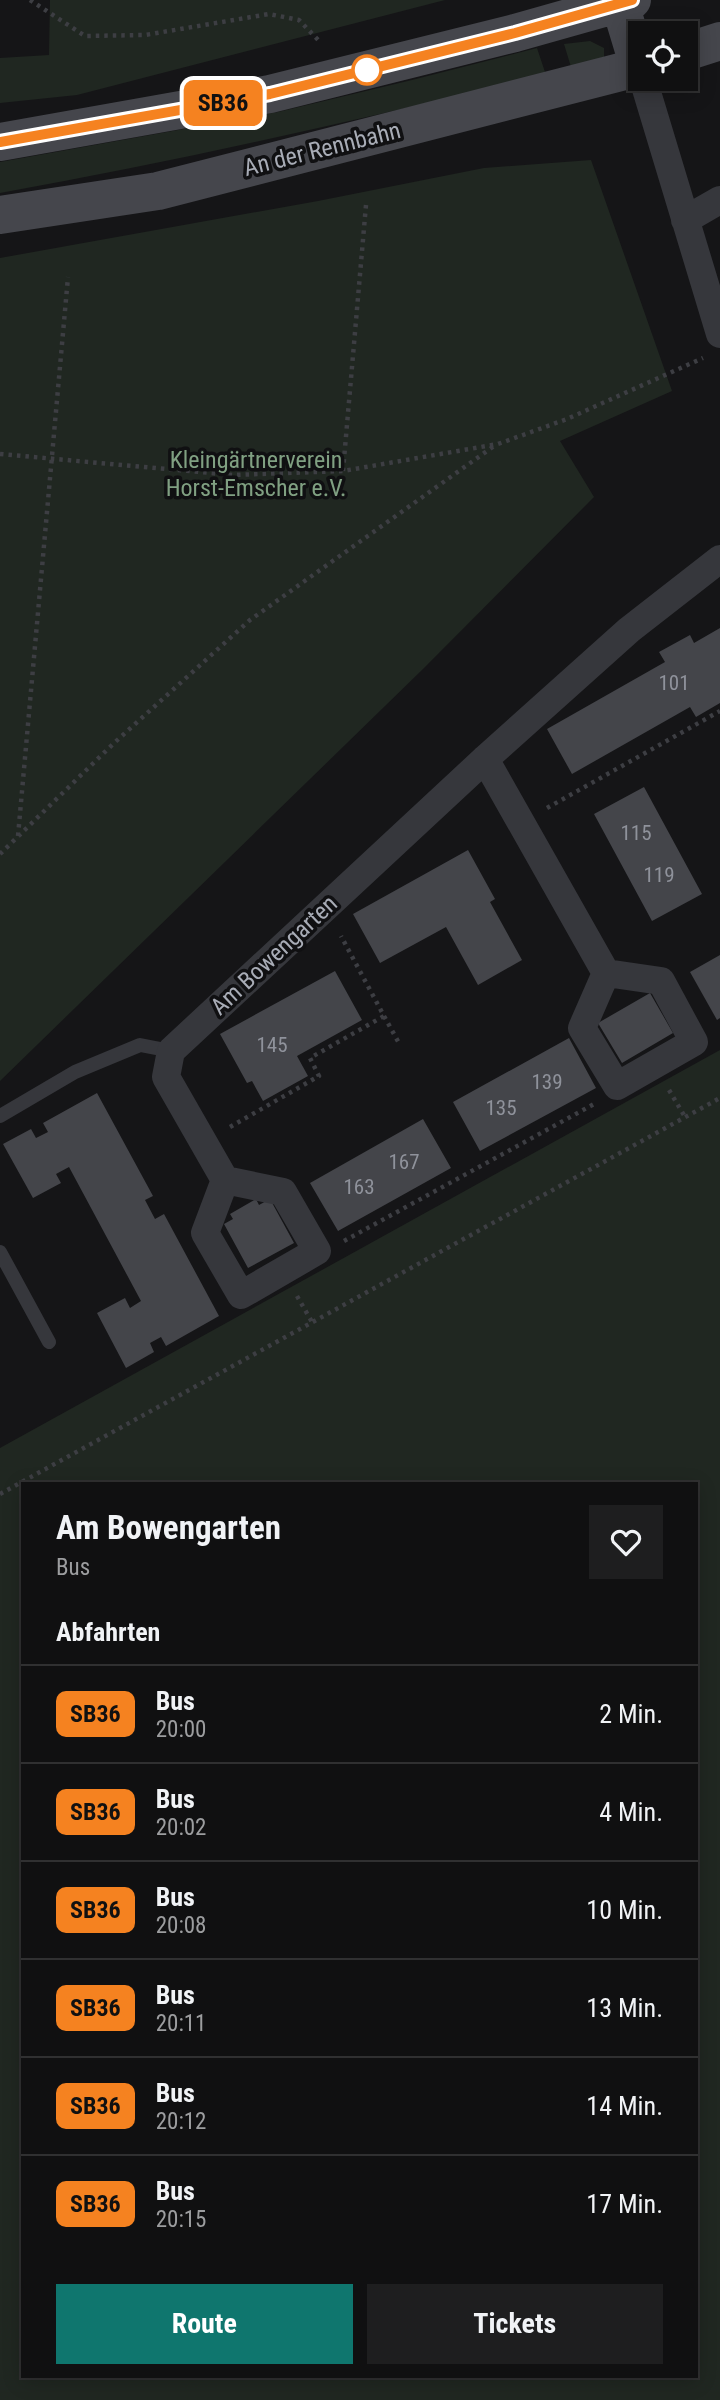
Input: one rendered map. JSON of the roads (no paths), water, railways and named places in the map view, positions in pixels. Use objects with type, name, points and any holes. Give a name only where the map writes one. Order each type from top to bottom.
[{"type":"main road","points":[[0,142],[270,94],[515,33],[626,2],[630,21]]},
{"type":"main road","points":[[698,48],[720,41]]},
{"type":"main road","name":"An der Rennbahn","points":[[0,215],[158,191],[628,74]]},
{"type":"street","points":[[647,91],[685,220],[715,344]]},
{"type":"street","points":[[685,220],[720,200]]},
{"type":"street","name":"Am Bowengarten","points":[[171,1051],[485,759],[629,630],[720,559]]},
{"type":"street","points":[[485,759],[606,973]]},
{"type":"street","points":[[606,973],[661,981],[694,1042],[617,1086],[582,1028],[606,973]]},
{"type":"street","points":[[171,1051],[166,1077],[225,1180],[283,1192],[317,1251],[241,1295],[205,1233],[225,1180]]},
{"type":"lane","points":[[0,1116],[75,1072],[140,1045],[171,1051]]},
{"type":"lane","points":[[0,1252],[49,1342]]},
{"type":"park label","name":"Kleingärtnerverein Horst-Emscher e.V.","points":[[256,474]]}]
